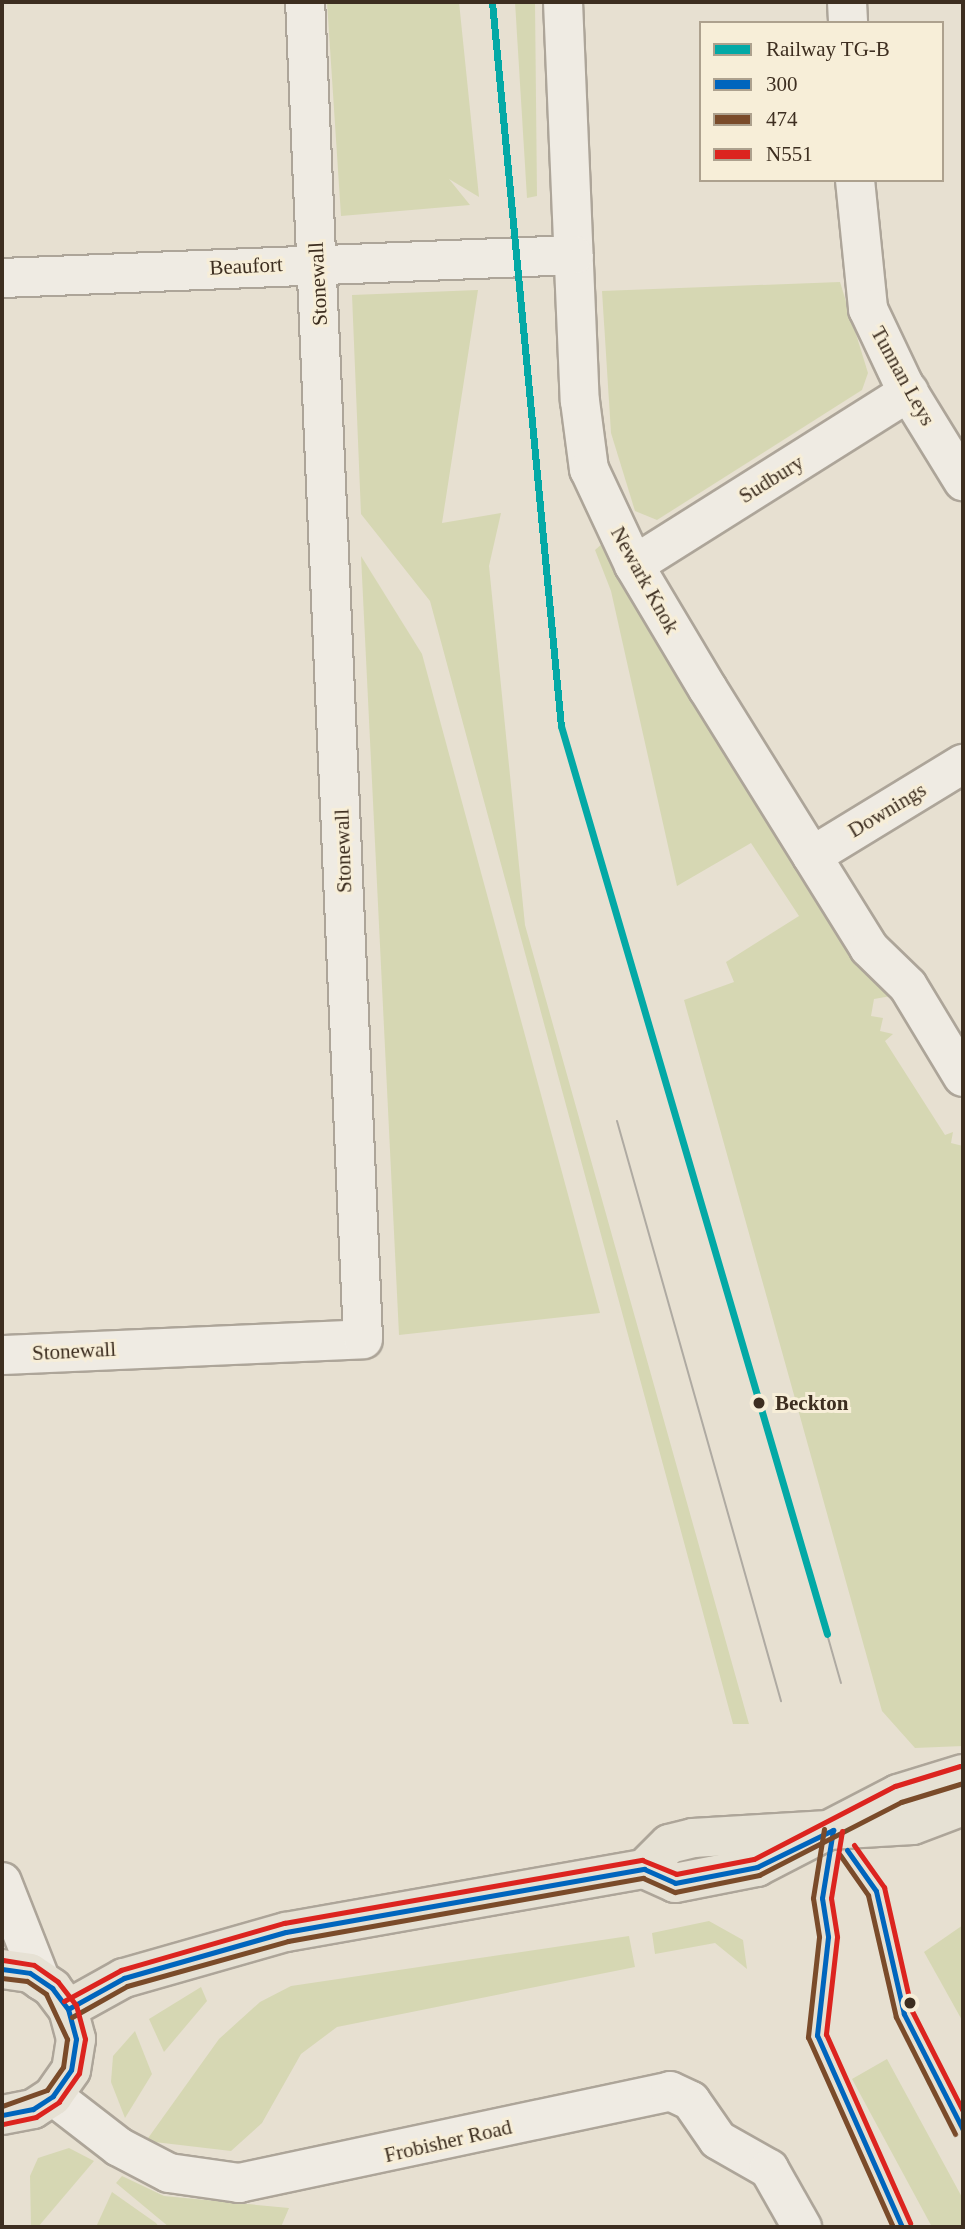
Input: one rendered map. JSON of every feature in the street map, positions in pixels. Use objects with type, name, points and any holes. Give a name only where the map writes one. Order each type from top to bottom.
[{"type":"main road","points":[[833,1830],[898,1794],[963,1774]]},
{"type":"main road","points":[[68,2009],[133,1975],[286,1932],[644,1869],[669,1844],[692,1838],[749,1830],[833,1830],[913,1825],[963,1806]]},
{"type":"main road","points":[[2,1969],[41,1981],[68,2009],[76,2039],[72,2060],[52,2096],[33,2109],[2,2115]]},
{"type":"street","name":"Stonewall","points":[[2,1355],[363,1339],[305,2]]},
{"type":"street","name":"Newark Knok","points":[[563,2],[574,255],[589,469],[634,565],[812,856],[879,963],[908,986],[963,1077]]},
{"type":"street","points":[[848,2],[848,21]]},
{"type":"street","name":"Tunnan Leys","points":[[855,182],[868,309],[909,392],[963,481]]},
{"type":"street","name":"Beaufort","points":[[2,278],[477,256],[574,255]]},
{"type":"street","name":"Sudbury","points":[[634,565],[909,392]]},
{"type":"street","name":"Downings","points":[[812,856],[963,764]]},
{"type":"street","points":[[2,1882],[41,1981]]},
{"type":"street","name":"Frobisher Road","points":[[52,2096],[119,2147],[169,2173],[239,2183],[670,2091],[691,2101],[718,2140],[769,2169],[802,2227]]},
{"type":"green space","points":[[327,2],[459,2],[479,197],[449,179],[470,205],[341,216]]},
{"type":"green space","points":[[515,2],[535,2],[537,196],[527,198]]},
{"type":"green space","points":[[840,282],[868,373],[862,390],[657,520],[635,511],[611,433],[602,291]]},
{"type":"green space","points":[[478,290],[442,523],[501,513],[489,566],[525,925],[749,1724],[733,1724],[430,601],[361,514],[352,295]]},
{"type":"green space","points":[[603,543],[891,996],[874,999],[871,1016],[883,1018],[880,1031],[893,1034],[885,1041],[945,1135],[953,1132],[951,1143],[963,1146],[963,1746],[915,1748],[882,1711],[684,1000],[734,982],[726,962],[799,916],[751,843],[677,886],[611,591],[595,550]]},
{"type":"green space","points":[[361,556],[422,654],[600,1313],[399,1335]]},
{"type":"green space","points":[[709,1921],[743,1940],[747,1969],[715,1943],[655,1954],[652,1933]]},
{"type":"green space","points":[[963,1925],[963,2022],[924,1952]]},
{"type":"green space","points":[[629,1936],[635,1967],[337,2027],[301,2054],[262,2123],[231,2151],[146,2141],[219,2039],[260,2002],[291,1986]]},
{"type":"green space","points":[[201,1987],[207,2001],[164,2052],[149,2019]]},
{"type":"green space","points":[[135,2031],[152,2074],[125,2118],[111,2082],[113,2056]]},
{"type":"green space","points":[[887,2059],[963,2199],[963,2227],[932,2227],[852,2079]]},
{"type":"green space","points":[[69,2148],[94,2161],[38,2227],[31,2227],[30,2176],[38,2158]]},
{"type":"green space","points":[[122,2176],[164,2196],[289,2208],[281,2227],[169,2227],[116,2183]]},
{"type":"green space","points":[[112,2192],[156,2223],[159,2227],[96,2227]]},
{"type":"tram line","points":[[617,1121],[781,1701]]},
{"type":"tram line","points":[[827,1634],[841,1683]]},
{"type":"rail line","name":"TG-B","points":[[492,2],[561,726],[827,1634]]},
{"type":"transit line","name":"N551","points":[[64,2001],[121,1970],[284,1923],[642,1860],[676,1874],[754,1859],[895,1786],[960,1766]]},
{"type":"transit line","name":"474","points":[[72,2017],[127,1986],[288,1941],[643,1878],[675,1892],[759,1875],[901,1802],[963,1783]]},
{"type":"transit line","name":"474","points":[[824,1829],[813,1898],[819,1937],[808,2037],[893,2227]]},
{"type":"transit line","name":"300","points":[[833,1830],[822,1898],[828,1937],[817,2035],[902,2227]]},
{"type":"transit line","name":"300","points":[[68,2009],[124,1978],[286,1932],[644,1869],[675,1883],[757,1867],[833,1830]]},
{"type":"transit line","name":"N551","points":[[842,1831],[831,1898],[837,1937],[826,2034],[910,2223]]},
{"type":"transit line","name":"N551","points":[[854,1845],[884,1887],[912,2011],[963,2111]]},
{"type":"transit line","name":"300","points":[[847,1850],[876,1891],[904,2014],[963,2130]]},
{"type":"transit line","name":"474","points":[[840,1855],[868,1895],[896,2017],[955,2134]]},
{"type":"transit line","name":"N551","points":[[3,1960],[34,1965],[58,1982],[76,2005],[85,2039],[79,2073],[59,2102],[36,2117],[4,2124]]},
{"type":"transit line","name":"300","points":[[2,1969],[30,1973],[52,1988],[68,2009],[76,2039],[71,2070],[53,2096],[33,2109],[2,2115]]},
{"type":"transit line","name":"474","points":[[2,1978],[27,1981],[46,1994],[67,2039],[63,2067],[47,2090],[2,2106]]},
{"type":"place","name":"Beckton","points":[[759,1403]]}]
